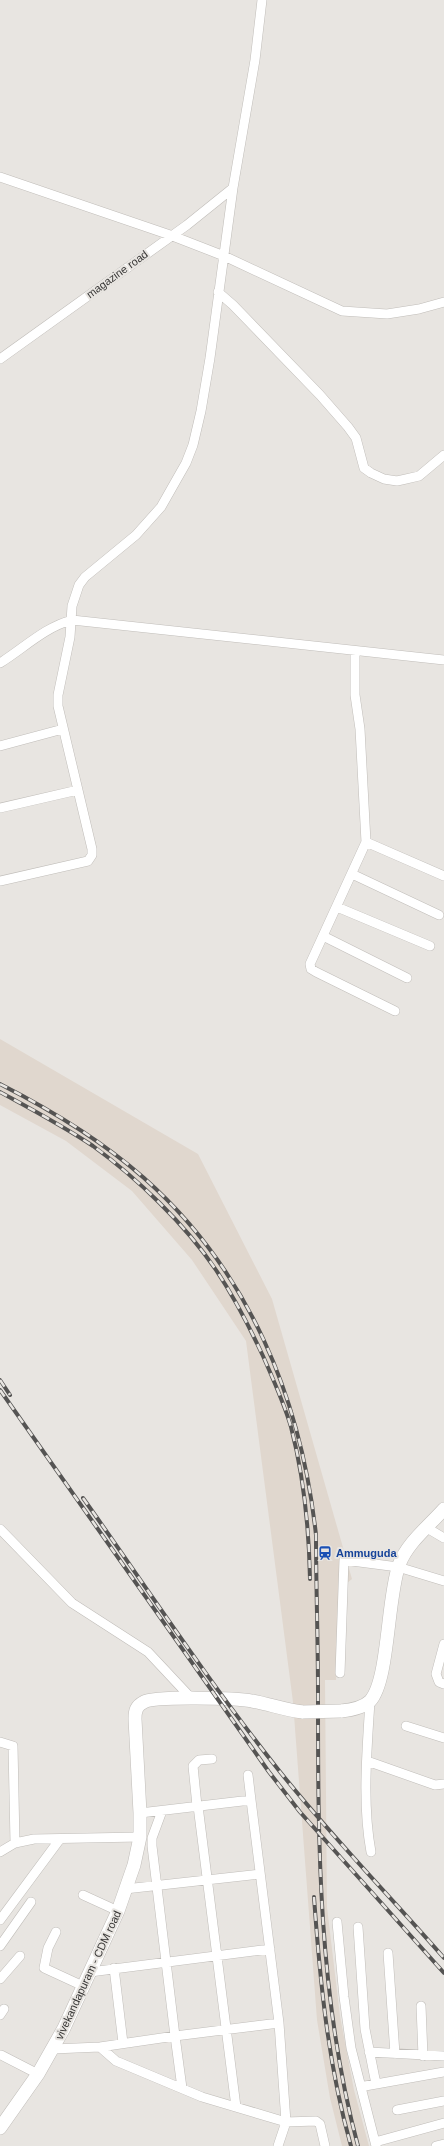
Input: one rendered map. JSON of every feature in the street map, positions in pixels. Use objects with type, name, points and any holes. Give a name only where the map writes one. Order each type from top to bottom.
[{"type":"street","points":[[0,880],[88,861],[92,855],[92,849],[63,729],[58,696],[72,620],[72,606],[79,585],[92,570],[136,535],[161,507],[186,463],[193,445],[203,405],[233,188],[249,101],[262,0]]},
{"type":"street","points":[[0,177],[170,235],[224,256],[342,310],[387,314],[418,309],[444,302]]},
{"type":"street","name":"magazine road","points":[[0,359],[170,235],[187,225],[233,188]]},
{"type":"street","points":[[218,292],[336,413],[356,438],[364,468],[384,479],[397,481],[418,476],[444,455]]},
{"type":"street","points":[[0,662],[26,644],[63,622],[72,620],[444,660]]},
{"type":"street","points":[[355,651],[354,696],[360,729],[366,842],[310,964],[311,969],[395,1011]]},
{"type":"street","points":[[0,746],[63,729]]},
{"type":"street","points":[[0,808],[78,790]]},
{"type":"street","points":[[366,842],[444,876]]},
{"type":"street","points":[[352,874],[439,915]]},
{"type":"street","points":[[337,907],[430,946]]},
{"type":"street","points":[[323,936],[407,978]]},
{"type":"street","points":[[371,1852],[367,1832],[367,1761],[370,1701],[379,1684],[383,1664],[389,1607],[398,1567],[409,1546],[444,1509]]},
{"type":"street","points":[[427,1528],[444,1538]]},
{"type":"street","points":[[0,1529],[72,1603],[148,1652],[192,1699]]},
{"type":"street","points":[[340,1673],[344,1560],[398,1567],[444,1581]]},
{"type":"street","points":[[444,1644],[436,1674],[439,1682],[444,1684]]},
{"type":"street","name":"vivekandapuram - CDM road","points":[[0,2128],[38,2074],[53,2049],[118,1911],[134,1865],[140,1837],[136,1710],[145,1701],[153,1699],[225,1698],[252,1701],[303,1712],[341,1711],[354,1709],[370,1701]]},
{"type":"street","points":[[406,1726],[444,1738]]},
{"type":"street","points":[[0,1742],[13,1746],[16,1843]]},
{"type":"street","points":[[212,1759],[199,1760],[193,1766],[236,2107]]},
{"type":"street","points":[[367,1761],[435,1785],[444,1784]]},
{"type":"street","points":[[248,1775],[280,2023],[286,2122],[278,2146]]},
{"type":"street","points":[[140,1813],[251,1800]]},
{"type":"street","points":[[162,1811],[152,1838],[156,1887],[182,2088]]},
{"type":"street","points":[[0,1852],[16,1843],[34,1839],[140,1837]]},
{"type":"street","points":[[13,1926],[1,1919],[60,1839]]},
{"type":"street","points":[[125,1889],[156,1887],[260,1874]]},
{"type":"street","points":[[83,1895],[118,1911]]},
{"type":"street","points":[[0,1946],[31,1902]]},
{"type":"street","points":[[337,1922],[344,1997],[352,2048],[376,2144],[444,2123]]},
{"type":"street","points":[[358,1928],[365,2029],[376,2084]]},
{"type":"street","points":[[56,1932],[48,1948],[44,1968],[83,1986]]},
{"type":"street","points":[[90,1972],[270,1949]]},
{"type":"street","points":[[388,1953],[395,2054]]},
{"type":"street","points":[[0,1979],[20,1956]]},
{"type":"street","points":[[114,1968],[123,2043]]},
{"type":"street","points":[[421,2006],[424,2056]]},
{"type":"street","points":[[53,2049],[100,2046],[280,2023]]},
{"type":"street","points":[[100,2046],[116,2061],[182,2088],[236,2107],[286,2122],[318,2122],[325,2146]]},
{"type":"street","points":[[369,2052],[444,2056]]},
{"type":"street","points":[[1,2055],[38,2074]]},
{"type":"street","points":[[365,2086],[444,2072]]},
{"type":"street","points":[[397,2110],[444,2101]]},
{"type":"street","points":[[436,2146],[444,2144]]},
{"type":"shaded area","points":[[0,1039],[198,1154],[272,1299],[352,1579],[341,1588],[336,1680],[325,1680],[327,1907],[340,2016],[354,2090],[369,2146],[342,2146],[330,2098],[317,2020],[293,1702],[246,1341],[192,1260],[132,1191],[66,1141],[0,1105]]},
{"type":"railway","points":[[0,1084],[57,1115],[93,1138],[128,1164],[181,1214],[213,1254],[241,1296],[264,1340],[283,1386],[298,1434],[309,1484],[316,1535],[320,1864],[323,1920],[335,2034],[345,2090],[358,2146]]},
{"type":"railway","points":[[0,1092],[82,1139],[126,1172],[175,1219],[204,1253],[223,1280],[263,1356],[282,1400],[291,1427],[296,1446],[305,1503],[310,1579]]},
{"type":"railway","points":[[0,1380],[10,1395]]},
{"type":"railway","points":[[0,1390],[269,1772],[300,1812],[444,1973]]},
{"type":"railway","points":[[83,1498],[202,1668],[251,1735],[297,1793],[338,1841],[444,1958]]},
{"type":"railway","points":[[314,1897],[326,2023],[336,2085],[351,2146]]},
{"type":"place","name":"Ammuguda","points":[[325,1553]]}]
